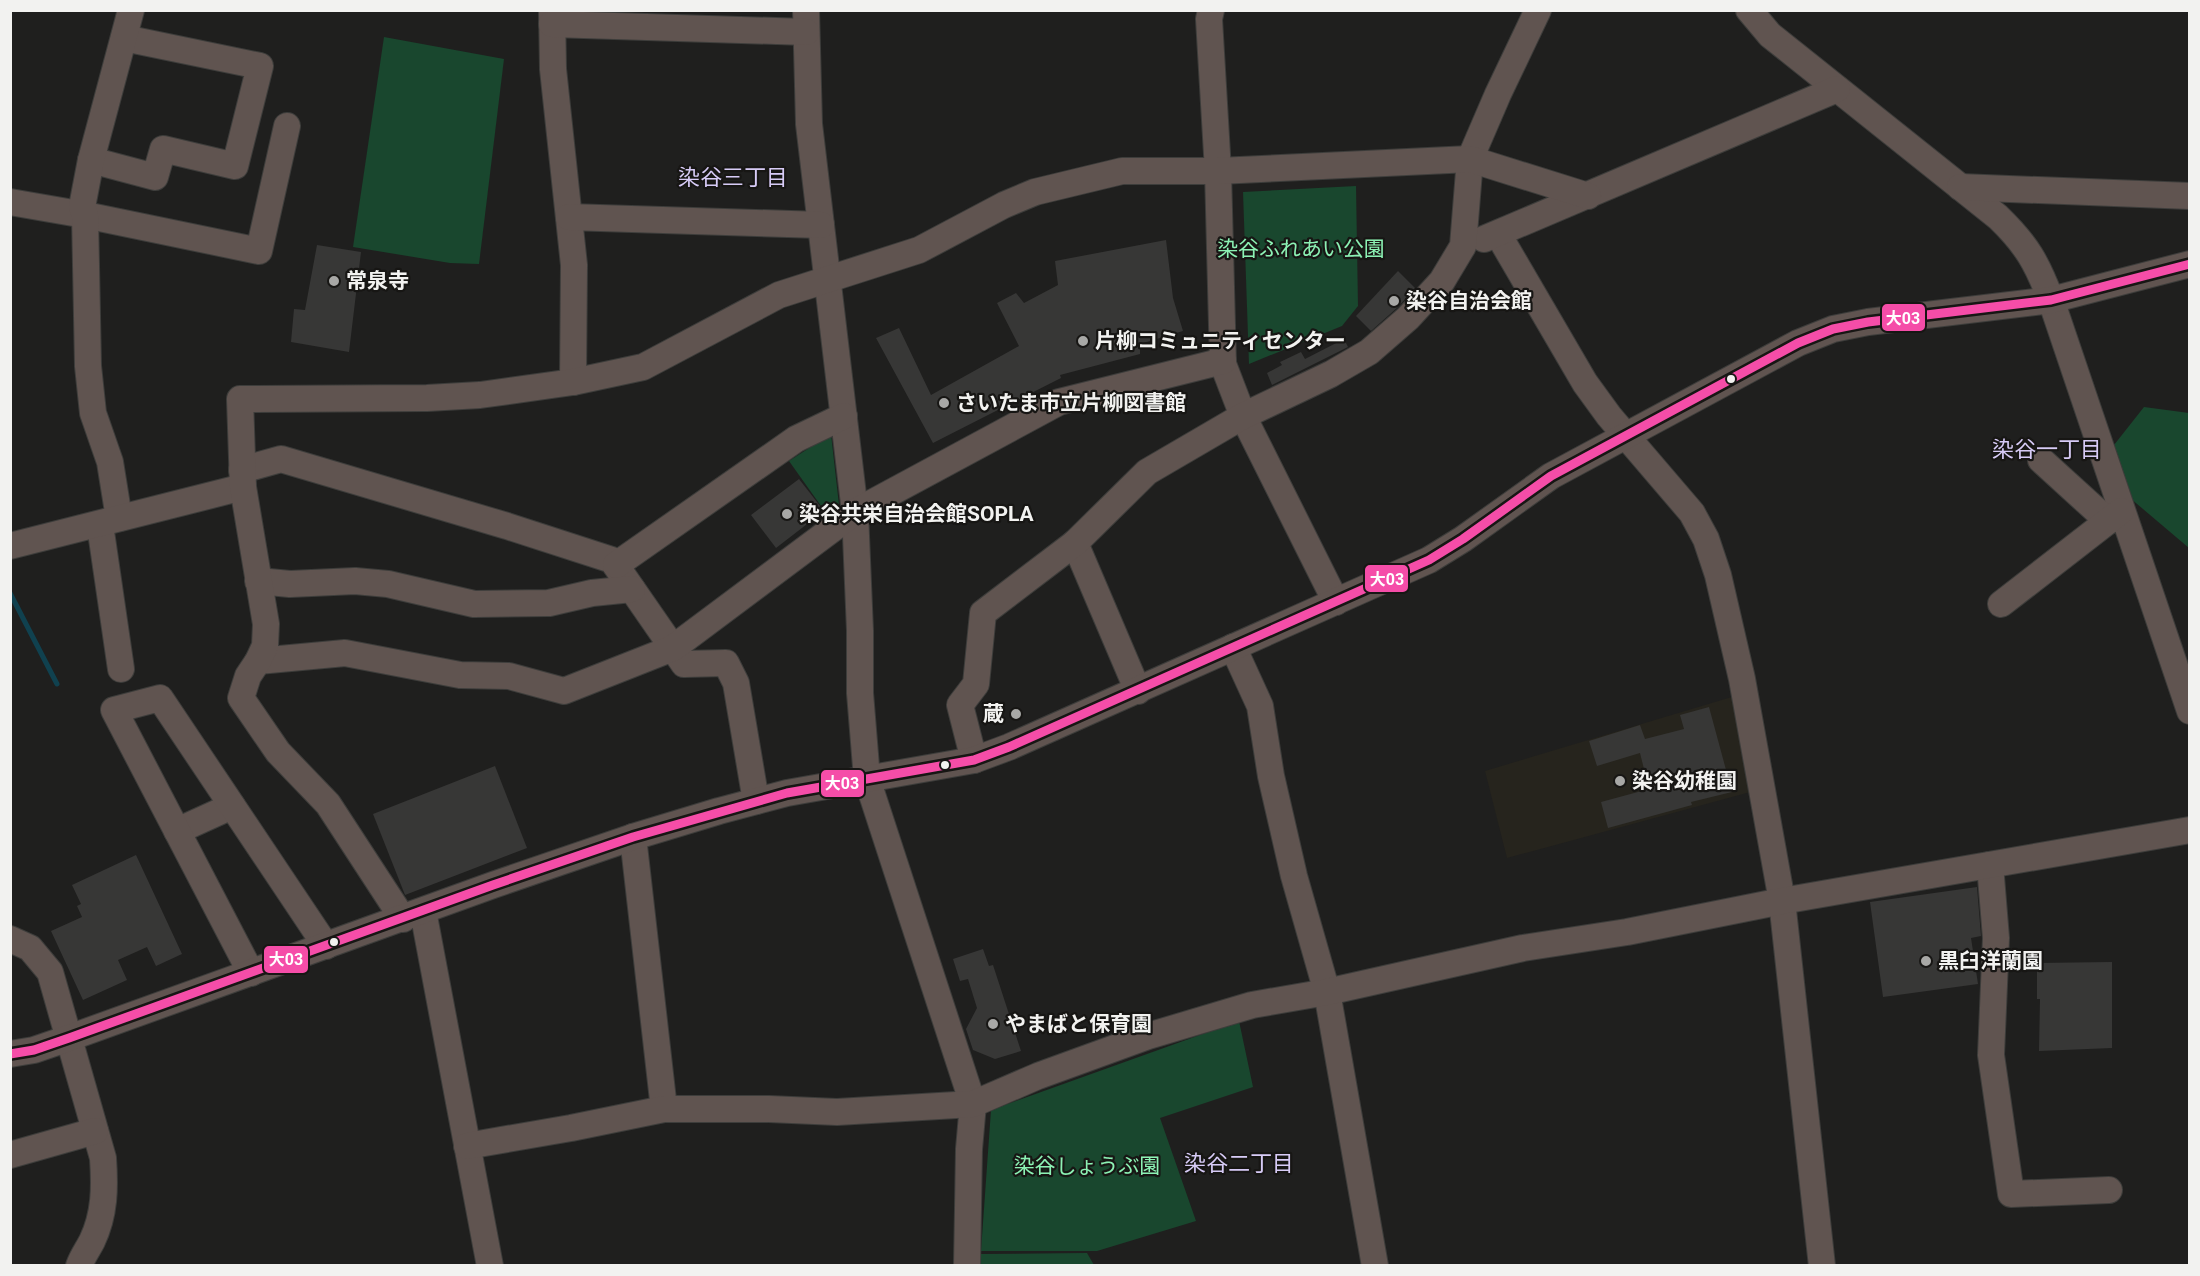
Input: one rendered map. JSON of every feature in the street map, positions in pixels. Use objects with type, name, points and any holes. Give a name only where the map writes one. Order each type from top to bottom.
[{"type":"street","points":[[121,669],[110,521],[110,462],[93,413],[88,366],[85,215],[82,207],[91,160],[130,10]]},
{"type":"street","points":[[1211,10],[1209,19],[1218,171],[1223,361],[1243,416],[1336,602]]},
{"type":"street","points":[[974,760],[960,705],[976,684],[983,613],[1075,543],[1147,472],[1243,416],[1331,374],[1369,352],[1408,318],[1442,281],[1463,246],[1470,159],[1497,94],[1538,10]]},
{"type":"street","points":[[1749,10],[1770,35],[1998,217],[2017,235],[2036,263],[2051,300],[2115,516],[2190,711]]},
{"type":"street","points":[[573,382],[574,265],[553,69],[552,17],[806,21],[809,124],[855,512],[860,693],[867,779],[973,1104],[969,1149],[967,1266]]},
{"type":"street","points":[[91,160],[155,177],[163,149],[235,166],[260,66],[124,38]]},
{"type":"street","points":[[1463,246],[1498,234],[1837,89]]},
{"type":"street","points":[[10,202],[259,251],[287,126]]},
{"type":"street","points":[[490,1266],[467,1146],[413,915],[328,804],[278,752],[241,698],[248,676],[266,646],[266,624],[242,479],[240,399],[427,398],[480,395],[573,382],[643,367],[778,295],[919,250],[1004,205],[1035,192],[1122,171],[1218,171],[1470,159],[1588,196]]},
{"type":"street","points":[[1960,187],[2190,196]]},
{"type":"street","points":[[569,217],[822,225]]},
{"type":"street","points":[[1498,234],[1585,383],[1609,416],[1692,513],[1706,539],[1718,575],[1742,679],[1782,901],[1822,1266]]},
{"type":"street","points":[[10,1054],[34,1050],[69,1038],[633,837],[756,801],[974,760],[1009,747],[1429,560],[1463,539],[1551,476],[1798,344],[1833,329],[1868,322],[2051,300],[2190,264]]},
{"type":"street","points":[[258,661],[345,653],[460,675],[510,676],[564,692],[673,648],[855,512],[1059,402],[1223,361]]},
{"type":"street","points":[[616,565],[796,439],[844,416]]},
{"type":"street","points":[[10,546],[110,521],[242,479],[281,459],[518,529],[612,560],[684,664],[726,663],[736,682],[756,801]]},
{"type":"street","points":[[2041,460],[2115,516]]},
{"type":"street","points":[[2001,604],[2115,516]]},
{"type":"street","points":[[1075,543],[1138,691]]},
{"type":"street","points":[[258,582],[290,584],[355,581],[388,584],[474,604],[549,603],[592,592],[632,589]]},
{"type":"street","points":[[1233,647],[1260,706],[1271,776],[1294,876],[1328,992],[1375,1266]]},
{"type":"street","points":[[251,973],[114,710],[160,698],[326,946]]},
{"type":"street","points":[[177,831],[232,807]]},
{"type":"street","points":[[467,1146],[664,1109],[769,1109],[837,1112],[973,1104],[1038,1076],[1168,1030],[1252,1005],[1328,992],[1523,948],[1627,932],[1782,901],[2190,830]]},
{"type":"street","points":[[633,837],[664,1109]]},
{"type":"street","points":[[1990,865],[1996,938],[1991,1055],[2011,1194],[2109,1190]]},
{"type":"street","points":[[10,939],[30,948],[50,972],[103,1158],[105,1186],[101,1215],[79,1266]]},
{"type":"street","points":[[10,1155],[95,1131]]},
{"type":"shaded area","name":"染谷幼稚園","points":[[1735,696],[1754,791],[1507,858],[1485,771]]},
{"type":"green space","points":[[384,37],[504,59],[479,264],[450,263],[353,247]]},
{"type":"green space","name":"染谷ふれあい公園","points":[[1356,186],[1358,306],[1342,326],[1249,364],[1243,192]]},
{"type":"green space","points":[[2144,407],[2189,413],[2189,548],[2130,498],[2114,445]]},
{"type":"green space","points":[[831,434],[840,514],[831,520],[789,461]]},
{"type":"green space","name":"染谷しょうぶ園","points":[[1239,1021],[1253,1087],[1160,1118],[1196,1221],[1097,1251],[981,1251],[991,1110]]},
{"type":"green space","points":[[1087,1253],[1094,1265],[981,1265],[981,1254]]},
{"type":"building","name":"片柳コミュニティセンター","points":[[1166,240],[1173,298],[1183,331],[1140,344],[1140,354],[1060,375],[1061,378],[933,443],[876,338],[899,328],[931,395],[1019,346],[997,303],[1016,293],[1024,303],[1058,285],[1055,261]]},
{"type":"building","name":"常泉寺","points":[[317,245],[361,252],[349,352],[291,342],[294,309],[305,310]]},
{"type":"building","points":[[1398,271],[1415,288],[1371,331],[1356,316]]},
{"type":"building","points":[[1344,339],[1348,347],[1272,385],[1267,373],[1282,365],[1280,362],[1301,352],[1305,359]]},
{"type":"building","points":[[799,479],[824,511],[776,548],[751,515]]},
{"type":"building","points":[[1709,707],[1732,792],[1691,802],[1692,805],[1608,828],[1601,802],[1649,789],[1640,753],[1597,766],[1589,741],[1640,725],[1645,739],[1684,729],[1680,715]]},
{"type":"building","points":[[495,766],[527,848],[405,895],[373,814]]},
{"type":"building","points":[[136,855],[182,954],[156,966],[147,947],[118,960],[127,980],[83,1000],[51,931],[82,917],[77,906],[81,904],[72,885]]},
{"type":"building","name":"黒臼洋蘭園","points":[[1977,887],[1981,936],[1971,938],[1978,984],[1883,997],[1870,902]]},
{"type":"building","points":[[983,949],[989,966],[993,965],[1021,1051],[995,1059],[973,1050],[966,1029],[977,1008],[968,979],[960,981],[953,959]]},
{"type":"building","points":[[2112,962],[2112,1048],[2039,1051],[2040,999],[2037,999],[2037,963]]},
{"type":"waterway","points":[[10,593],[57,684]]},
{"type":"transit line","name":"大03","points":[[10,1054],[34,1050],[69,1038],[633,837],[787,793],[974,760],[1009,747],[1429,560],[1463,539],[1551,476],[1798,343],[1833,329],[1868,322],[2051,300],[2190,264]]},
{"type":"place","name":"常泉寺","points":[[334,281]]},
{"type":"place","name":"染谷自治会館","points":[[1394,301]]},
{"type":"place","name":"片柳コミュニティセンター","points":[[1083,341]]},
{"type":"place","name":"さいたま市立片柳図書館","points":[[944,403]]},
{"type":"place","name":"染谷共栄自治会館SOPLA","points":[[787,514]]},
{"type":"place","name":"蔵","points":[[1016,714]]},
{"type":"place","name":"染谷幼稚園","points":[[1620,781]]},
{"type":"place","name":"黒臼洋蘭園","points":[[1926,961]]},
{"type":"place","name":"やまばと保育園","points":[[993,1024]]},
{"type":"district","name":"染谷三丁目","points":[[733,177]]},
{"type":"district","name":"染谷一丁目","points":[[2047,449]]},
{"type":"district","name":"染谷二丁目","points":[[1239,1163]]}]
